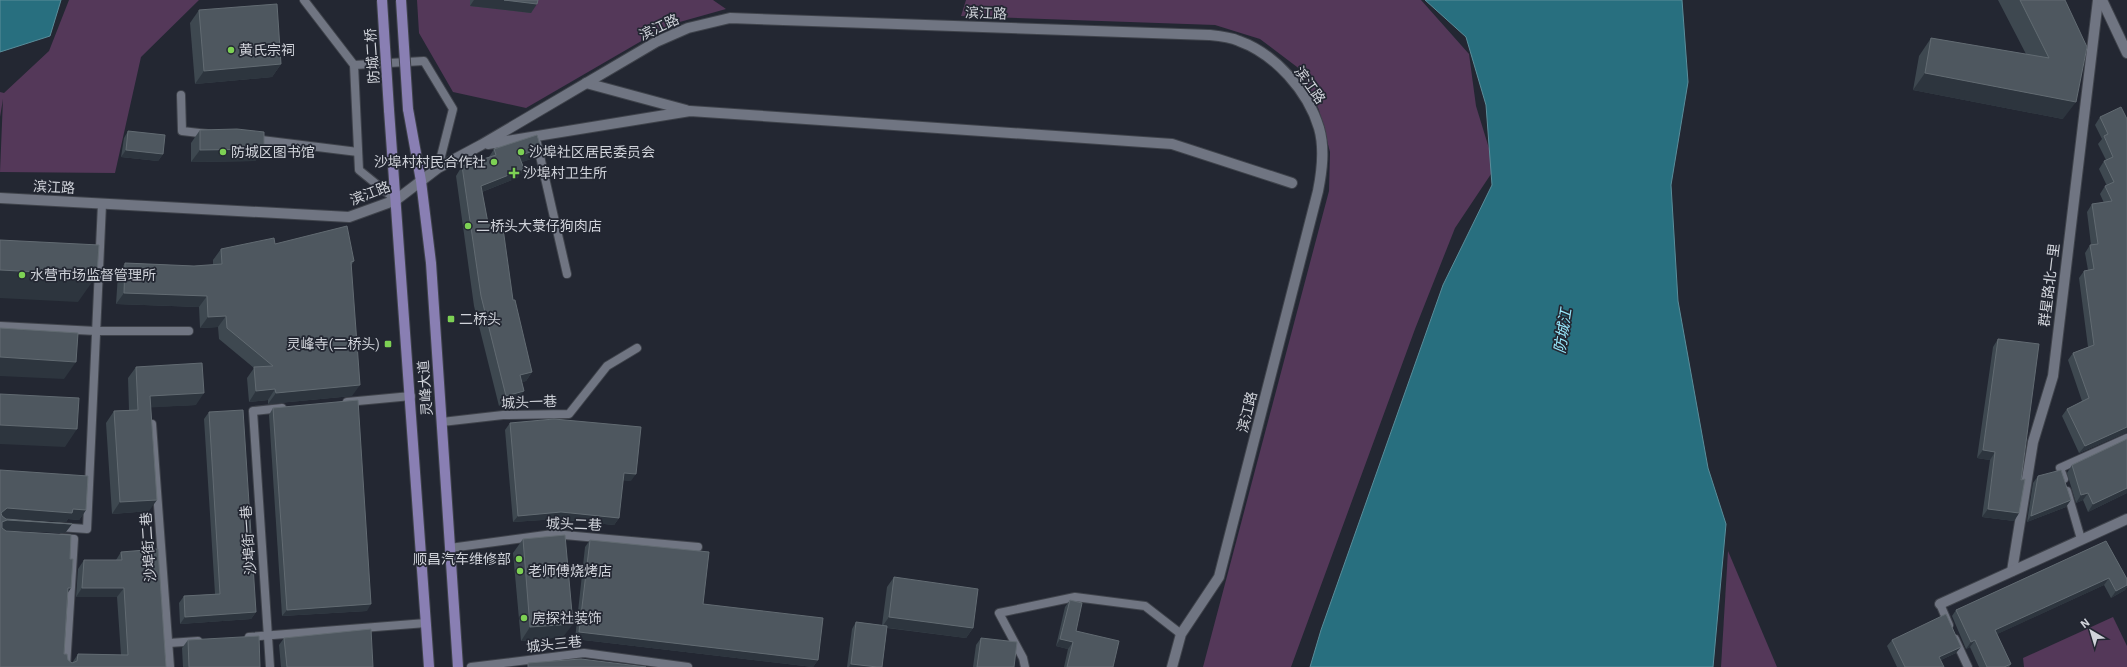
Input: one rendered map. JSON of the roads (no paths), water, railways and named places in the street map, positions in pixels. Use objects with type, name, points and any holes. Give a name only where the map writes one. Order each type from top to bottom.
[{"type":"main road","name":"防城二桥","points":[[382,0],[390,110]]},
{"type":"main road","name":"灵峰大道","points":[[401,0],[408,109],[421,181],[431,263],[458,667]]},
{"type":"main road","name":"灵峰大道","points":[[390,110],[429,667]]},
{"type":"street","name":"群星路北一里","points":[[2012,571],[2033,442],[2053,376],[2098,0]]},
{"type":"street","points":[[2102,0],[2127,53]]},
{"type":"street","name":"滨江路","points":[[0,198],[349,217],[396,200],[438,168],[481,145],[656,42],[688,28],[730,18],[1209,34],[1238,40],[1266,54],[1288,76],[1310,106],[1320,129],[1323,165],[1318,192],[1219,577],[1181,634],[1172,667]]},
{"type":"street","points":[[586,83],[690,111],[1172,144],[1292,183]]},
{"type":"street","points":[[481,145],[690,111]]},
{"type":"street","points":[[1940,604],[2127,519]]},
{"type":"lane","points":[[304,0],[354,64],[359,170],[396,200]]},
{"type":"lane","points":[[354,64],[424,61],[453,109],[438,168]]},
{"type":"lane","points":[[181,95],[182,131],[220,135]]},
{"type":"lane","points":[[535,136],[567,274]]},
{"type":"lane","points":[[243,138],[358,152]]},
{"type":"lane","points":[[47,526],[87,529],[85,480],[96,331],[102,204]]},
{"type":"lane","points":[[0,326],[96,331],[189,331]]},
{"type":"lane","name":"城头一巷","points":[[442,422],[503,415],[568,414],[607,366],[637,348]]},
{"type":"lane","points":[[340,403],[411,396]]},
{"type":"lane","name":"沙埠街一巷","points":[[270,667],[253,411],[293,407]]},
{"type":"lane","name":"沙埠街二巷","points":[[152,424],[170,667]]},
{"type":"lane","points":[[2081,540],[2060,468],[2127,438]]},
{"type":"lane","name":"城头二巷","points":[[450,548],[553,534],[698,547]]},
{"type":"lane","points":[[52,538],[74,539],[66,667]]},
{"type":"lane","points":[[1025,667],[1023,658],[999,613],[1075,597],[1145,606],[1181,634]]},
{"type":"lane","points":[[1940,604],[1968,667]]},
{"type":"lane","points":[[237,638],[426,623]]},
{"type":"lane","points":[[169,643],[207,640]]},
{"type":"lane","name":"城头三巷","points":[[471,667],[584,653],[688,667]]},
{"type":"water","points":[[0,0],[61,0],[50,36],[0,52]]},
{"type":"water","name":"防城江","points":[[1425,0],[1682,0],[1688,82],[1671,185],[1678,301],[1708,468],[1726,524],[1713,667],[1310,667],[1321,630],[1443,285],[1492,185],[1486,105],[1466,37]]},
{"type":"place","name":"黄氏宗祠","points":[[231,50]]},
{"type":"place","name":"防城区图书馆","points":[[223,152]]},
{"type":"place","name":"沙埠社区居民委员会","points":[[521,152]]},
{"type":"place","name":"沙埠村村民合作社","points":[[494,162]]},
{"type":"place","name":"沙埠村卫生所","points":[[514,173]]},
{"type":"place","name":"二桥头大菉仔狗肉店","points":[[468,226]]},
{"type":"place","name":"水营市场监督管理所","points":[[22,275]]},
{"type":"place","name":"二桥头","points":[[451,319]]},
{"type":"place","name":"灵峰寺(二桥头)","points":[[388,344]]},
{"type":"place","name":"顺昌汽车维修部","points":[[519,559]]},
{"type":"place","name":"老师傅烧烤店","points":[[520,571]]},
{"type":"place","name":"房探社装饰","points":[[524,618]]}]
